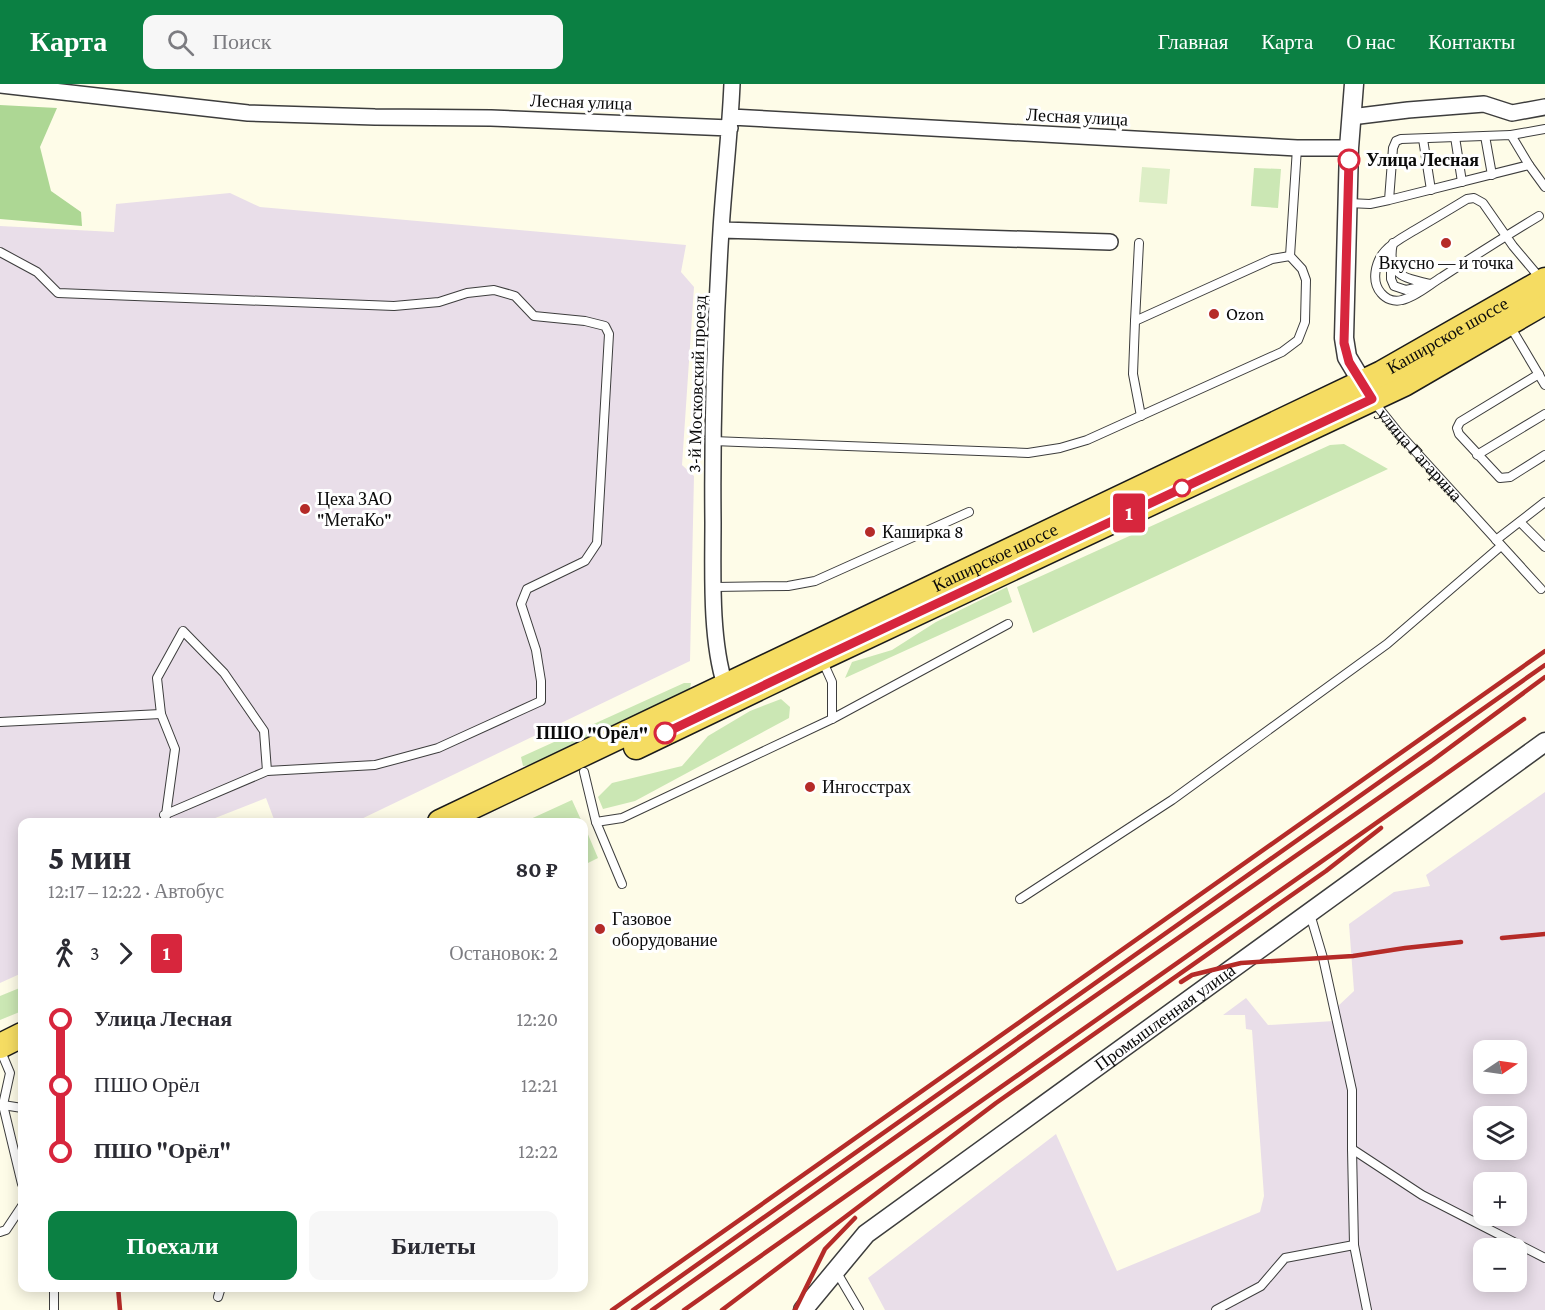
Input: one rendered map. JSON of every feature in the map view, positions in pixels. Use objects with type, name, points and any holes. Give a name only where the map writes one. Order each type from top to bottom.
[{"type":"main road","name":"Каширское шоссе","points":[[487,818],[1367,391],[1406,361],[1544,288]]},
{"type":"main road","name":"Каширское шоссе","points":[[448,818],[725,685],[1367,391],[1415,378],[1509,324],[1544,288]]},
{"type":"main road","points":[[0,1028],[18,1020]]},
{"type":"main road","points":[[0,1048],[18,1037]]},
{"type":"street","name":"3-й Московский проезд","points":[[725,685],[718,654],[714,587],[713,441],[721,230],[732,84]]},
{"type":"street","name":"улица Гагарина","points":[[1353,84],[1344,343],[1349,362],[1367,391]]},
{"type":"street","name":"Лесная улица","points":[[0,85],[62,87],[206,110],[248,113],[730,123],[1298,148],[1349,148]]},
{"type":"street","points":[[1351,117],[1484,104],[1512,113],[1545,107]]},
{"type":"street","points":[[721,230],[1110,242]]},
{"type":"street","name":"Промышленная улица","points":[[803,1310],[867,1234],[1545,742]]},
{"type":"lane","points":[[1389,200],[1393,148],[1395,143],[1401,139],[1511,135],[1545,129]]},
{"type":"lane","points":[[1511,135],[1545,187]]},
{"type":"lane","points":[[1485,136],[1492,175]]},
{"type":"lane","points":[[1455,137],[1462,182]]},
{"type":"lane","points":[[1423,139],[1431,190]]},
{"type":"lane","points":[[713,441],[1028,453],[1060,448],[1087,440],[1275,355],[1295,343],[1304,327],[1306,286],[1302,269],[1290,256],[1298,148]]},
{"type":"lane","points":[[1348,203],[1370,204],[1529,165]]},
{"type":"lane","points":[[1539,216],[1506,236],[1430,284],[1400,301],[1388,298],[1380,292],[1375,278],[1377,266],[1385,251],[1394,243],[1472,198],[1484,203],[1506,236],[1544,288]]},
{"type":"lane","points":[[1138,243],[1133,374],[1141,416]]},
{"type":"lane","points":[[1394,243],[1390,279],[1398,289],[1411,289],[1430,284]]},
{"type":"lane","points":[[0,252],[37,272],[58,293],[394,306],[439,302],[467,293],[494,290],[515,296],[534,316],[585,321],[605,326],[609,334],[597,543],[585,561],[527,589],[521,604],[536,650],[541,681],[541,701],[438,748],[375,765],[267,771],[164,818]]},
{"type":"lane","points":[[1135,321],[1272,260],[1290,256]]},
{"type":"lane","points":[[1391,262],[1402,275],[1430,284]]},
{"type":"lane","points":[[1509,324],[1545,385]]},
{"type":"lane","points":[[1539,374],[1459,423],[1456,428],[1496,476],[1503,479],[1545,455]]},
{"type":"lane","name":"улица Гагарина","points":[[1367,391],[1398,432],[1541,589]]},
{"type":"lane","points":[[1478,455],[1545,414]]},
{"type":"lane","points":[[1020,899],[1172,800],[1388,644],[1520,522],[1545,502]]},
{"type":"lane","points":[[714,587],[788,586],[816,581],[969,512]]},
{"type":"lane","points":[[1520,522],[1545,547]]},
{"type":"lane","points":[[596,822],[622,818],[832,719],[1008,624]]},
{"type":"lane","points":[[164,818],[176,749],[161,714],[157,678],[183,631],[224,673],[264,731],[267,771]]},
{"type":"lane","points":[[821,658],[832,682],[832,719]]},
{"type":"lane","points":[[0,722],[161,714]]},
{"type":"lane","points":[[584,772],[596,822],[622,884]]},
{"type":"lane","points":[[1310,913],[1323,958],[1352,1090],[1354,1245],[1367,1310]]},
{"type":"lane","points":[[0,1048],[10,1073],[3,1105],[18,1167]]},
{"type":"lane","points":[[0,1078],[10,1073]]},
{"type":"lane","points":[[3,1105],[18,1107]]},
{"type":"lane","points":[[1352,1149],[1422,1195],[1545,1258]]},
{"type":"lane","points":[[0,1232],[6,1230],[18,1212]]},
{"type":"lane","points":[[1216,1310],[1261,1286],[1285,1258],[1354,1245]]},
{"type":"lane","points":[[836,1271],[859,1310]]},
{"type":"lane","points":[[54,1292],[54,1310]]},
{"type":"lane","points":[[218,1297],[220,1292]]},
{"type":"shaded area","points":[[230,193],[260,207],[686,245],[681,272],[694,287],[682,465],[694,476],[690,661],[363,818],[274,818],[266,798],[215,818],[18,818],[18,975],[0,983],[0,226],[114,232],[116,204]]},
{"type":"shaded area","points":[[1545,792],[1545,1310],[885,1310],[868,1278],[1056,1134],[1117,1271],[1260,1212],[1264,1196],[1252,1030],[1246,1029],[1245,1015],[1223,1015],[1246,998],[1268,1025],[1334,1021],[1336,1008],[1354,991],[1349,924],[1394,892],[1430,886],[1426,875]]},
{"type":"green space","points":[[0,105],[57,108],[40,147],[51,191],[81,212],[82,226],[0,219]]},
{"type":"green space","points":[[1142,167],[1170,169],[1167,204],[1139,202]]},
{"type":"green space","points":[[1254,168],[1281,169],[1278,208],[1251,206]]},
{"type":"green space","points":[[1344,444],[1388,469],[1033,633],[1017,587],[1330,445]]},
{"type":"green space","points":[[1007,587],[1012,602],[845,678],[852,662],[892,650],[936,622]]},
{"type":"green space","points":[[684,683],[691,683],[689,693],[535,765],[523,766],[521,757]]},
{"type":"green space","points":[[781,699],[790,707],[789,718],[635,801],[603,809],[598,797],[612,783],[682,766],[708,736],[750,711]]},
{"type":"green space","points":[[572,800],[580,818],[533,818]]},
{"type":"green space","points":[[588,834],[598,858],[588,863]]},
{"type":"green space","points":[[18,989],[18,1013],[0,1020],[0,996]]},
{"type":"railway","points":[[612,1310],[1545,651]]},
{"type":"railway","points":[[633,1310],[1545,665]]},
{"type":"railway","points":[[652,1310],[1052,1026],[1433,760],[1545,677]]},
{"type":"railway","points":[[684,1310],[1524,719]]},
{"type":"railway","points":[[722,1310],[996,1103],[1326,871],[1381,828]]},
{"type":"railway","points":[[1502,938],[1545,934]]},
{"type":"railway","points":[[1181,982],[1192,975],[1241,963],[1353,956],[1461,942]]},
{"type":"railway","points":[[795,1310],[825,1249],[855,1218]]},
{"type":"railway","points":[[118,1292],[120,1310]]},
{"type":"bus line","name":"1","points":[[665,733],[1372,399],[1349,362],[1344,343],[1349,160]]},
{"type":"place","name":"Улица Лесная","points":[[1349,160]]},
{"type":"place","name":"Вкусно — и точка","points":[[1446,243]]},
{"type":"place","name":"Ozon","points":[[1214,314]]},
{"type":"place","name":"Цеха ЗАО \"МетаКо\"","points":[[305,509]]},
{"type":"place","name":"Каширка 8","points":[[870,532]]},
{"type":"place","name":"ПШО \"Орёл\"","points":[[665,733]]},
{"type":"place","name":"Ингосстрах","points":[[810,787]]},
{"type":"place","name":"Газовое оборудование","points":[[600,929]]}]
